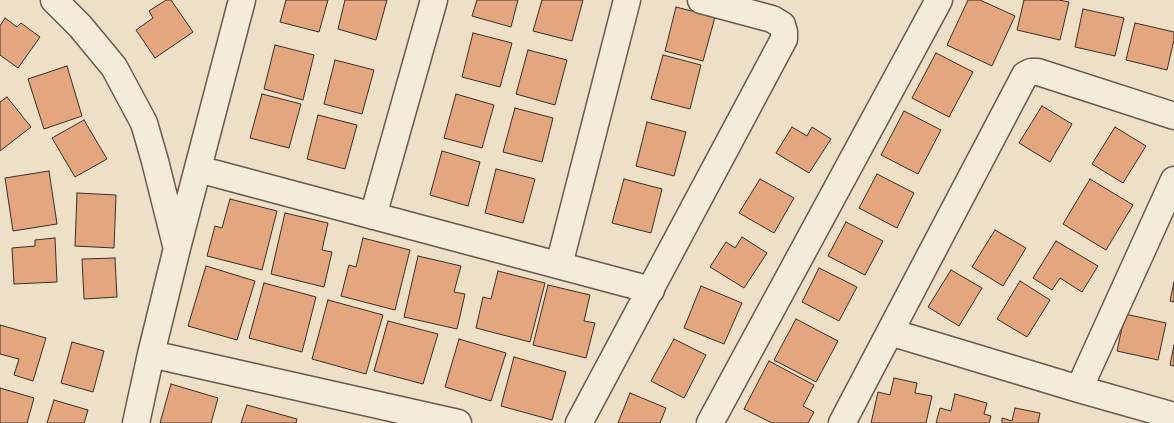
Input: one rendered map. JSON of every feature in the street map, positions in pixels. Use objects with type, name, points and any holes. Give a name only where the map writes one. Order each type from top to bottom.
[{"type":"street","points":[[54,0],[80,26],[114,67],[144,123],[177,248]]},
{"type":"street","points":[[136,423],[177,248],[242,0]]},
{"type":"street","points":[[372,216],[434,0]]},
{"type":"street","points":[[559,265],[628,0]]},
{"type":"street","points":[[579,423],[784,39],[782,25],[772,19],[701,0]]},
{"type":"street","points":[[710,423],[939,0]]},
{"type":"street","points":[[842,423],[1025,75],[1031,72],[1038,72],[1174,116]]},
{"type":"street","points":[[198,169],[651,290]]},
{"type":"street","points":[[1079,389],[1174,180]]},
{"type":"street","points":[[890,332],[1174,416]]},
{"type":"street","points":[[151,354],[458,423]]},
{"type":"building","points":[[166,0],[171,0],[193,32],[155,58],[136,30],[153,18],[149,11]]},
{"type":"building","points":[[286,0],[328,0],[319,32],[280,22]]},
{"type":"building","points":[[345,0],[387,0],[376,40],[338,29]]},
{"type":"building","points":[[477,0],[518,0],[511,27],[472,16]]},
{"type":"building","points":[[542,0],[583,0],[572,41],[533,31]]},
{"type":"building","points":[[968,0],[980,0],[1015,16],[992,66],[947,45]]},
{"type":"building","points":[[1024,0],[1059,0],[1069,2],[1060,40],[1017,30]]},
{"type":"building","points":[[676,7],[715,17],[703,61],[665,51]]},
{"type":"building","points":[[1083,9],[1124,18],[1115,56],[1075,47]]},
{"type":"building","points":[[5,18],[17,27],[21,23],[40,37],[18,68],[0,55],[0,26]]},
{"type":"building","points":[[1135,23],[1174,32],[1167,70],[1126,60]]},
{"type":"building","points":[[473,33],[512,43],[500,87],[462,77]]},
{"type":"building","points":[[275,45],[314,55],[303,100],[264,89]]},
{"type":"building","points":[[528,50],[567,60],[555,105],[516,94]]},
{"type":"building","points":[[936,53],[973,72],[949,117],[912,98]]},
{"type":"building","points":[[663,55],[701,65],[690,109],[651,99]]},
{"type":"building","points":[[335,60],[374,70],[362,114],[324,104]]},
{"type":"building","points":[[67,66],[82,116],[44,129],[28,79]]},
{"type":"building","points":[[262,94],[301,104],[289,148],[250,138]]},
{"type":"building","points":[[456,94],[494,105],[482,148],[444,138]]},
{"type":"building","points":[[7,97],[31,127],[0,151],[0,102]]},
{"type":"building","points":[[1042,106],[1072,124],[1050,162],[1019,143]]},
{"type":"building","points":[[515,108],[553,118],[542,162],[503,152]]},
{"type":"building","points":[[904,111],[941,130],[918,174],[881,155]]},
{"type":"building","points":[[318,115],[357,125],[345,169],[307,159]]},
{"type":"building","points":[[84,120],[107,159],[75,177],[52,138]]},
{"type":"building","points":[[647,122],[686,132],[674,176],[636,166]]},
{"type":"building","points":[[792,127],[807,136],[812,127],[831,139],[809,173],[776,153]]},
{"type":"building","points":[[1115,127],[1146,146],[1123,183],[1092,164]]},
{"type":"building","points":[[442,151],[480,162],[468,206],[430,195]]},
{"type":"building","points":[[496,169],[535,179],[523,223],[485,213]]},
{"type":"building","points":[[49,171],[57,224],[13,231],[5,178]]},
{"type":"building","points":[[877,174],[914,193],[897,228],[859,208]]},
{"type":"building","points":[[624,179],[662,189],[651,233],[612,223]]},
{"type":"building","points":[[760,179],[794,198],[774,233],[739,213]]},
{"type":"building","points":[[1090,179],[1133,205],[1106,250],[1063,224]]},
{"type":"building","points":[[77,193],[116,195],[114,248],[75,246]]},
{"type":"building","points":[[230,199],[277,211],[262,270],[207,256],[215,226],[222,228]]},
{"type":"building","points":[[285,213],[328,223],[322,250],[332,252],[324,287],[271,274]]},
{"type":"building","points":[[846,222],[883,241],[865,275],[828,256]]},
{"type":"building","points":[[995,230],[1026,248],[1003,286],[972,267]]},
{"type":"building","points":[[742,237],[767,253],[744,288],[710,267],[726,242],[735,248]]},
{"type":"building","points":[[55,238],[57,282],[14,284],[12,248],[35,246],[35,240]]},
{"type":"building","points":[[363,238],[410,250],[395,310],[341,296],[349,265],[356,267]]},
{"type":"building","points":[[1056,241],[1098,266],[1082,292],[1060,278],[1052,290],[1033,278]]},
{"type":"building","points":[[418,256],[461,266],[454,292],[465,294],[457,329],[404,317]]},
{"type":"building","points":[[115,258],[117,297],[84,299],[82,259]]},
{"type":"building","points":[[206,266],[255,281],[237,340],[188,326]]},
{"type":"building","points":[[819,268],[857,287],[839,321],[802,302]]},
{"type":"building","points":[[951,270],[982,288],[959,326],[928,307]]},
{"type":"building","points":[[498,271],[545,283],[530,342],[476,328],[483,297],[491,299]]},
{"type":"building","points":[[1020,281],[1050,300],[1027,337],[997,319]]},
{"type":"building","points":[[1174,282],[1174,302],[1170,301]]},
{"type":"building","points":[[264,283],[316,297],[302,352],[249,338]]},
{"type":"building","points":[[548,285],[590,295],[584,321],[595,323],[586,358],[533,345]]},
{"type":"building","points":[[701,286],[742,303],[724,344],[684,328]]},
{"type":"building","points":[[328,300],[383,315],[366,374],[312,359]]},
{"type":"building","points":[[1125,314],[1166,323],[1158,360],[1117,351]]},
{"type":"building","points":[[796,319],[838,341],[816,382],[774,360]]},
{"type":"building","points":[[388,321],[438,334],[423,384],[374,371]]},
{"type":"building","points":[[0,325],[46,338],[33,381],[14,375],[19,359],[0,354]]},
{"type":"building","points":[[459,339],[506,353],[491,401],[445,387]]},
{"type":"building","points":[[674,339],[706,355],[684,398],[651,381]]},
{"type":"building","points":[[72,342],[104,351],[93,392],[61,383]]},
{"type":"building","points":[[1174,345],[1174,366],[1170,365]]},
{"type":"building","points":[[514,357],[566,372],[552,420],[501,406]]},
{"type":"building","points":[[769,361],[814,385],[803,406],[814,412],[808,423],[772,423],[744,409]]},
{"type":"building","points":[[894,378],[917,383],[915,393],[932,396],[926,423],[871,423],[878,392],[890,395]]},
{"type":"building","points":[[171,384],[218,398],[211,423],[160,423]]},
{"type":"building","points":[[0,388],[34,398],[27,423],[0,423]]},
{"type":"building","points":[[630,393],[666,408],[660,423],[618,423]]},
{"type":"building","points":[[955,394],[987,403],[984,414],[991,416],[989,423],[936,423],[940,408],[951,411]]},
{"type":"building","points":[[54,400],[88,410],[84,423],[47,423]]},
{"type":"building","points":[[247,405],[297,419],[296,423],[241,423]]},
{"type":"building","points":[[1015,408],[1040,413],[1038,423],[1002,423],[1002,418],[1012,421]]}]
